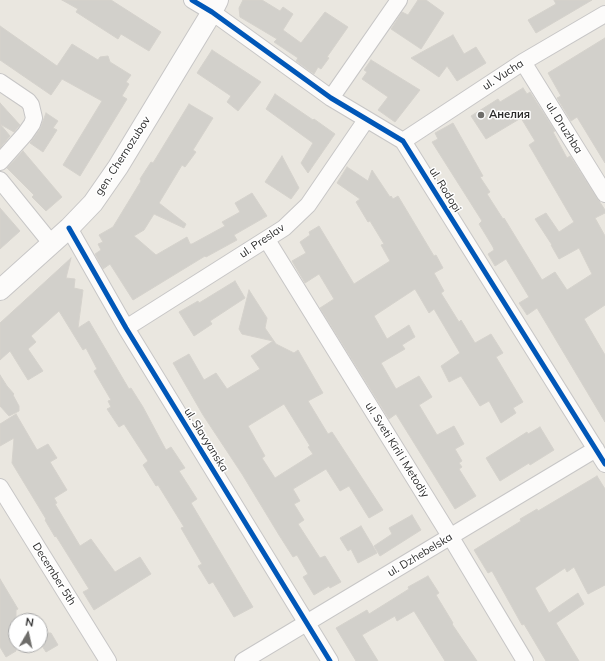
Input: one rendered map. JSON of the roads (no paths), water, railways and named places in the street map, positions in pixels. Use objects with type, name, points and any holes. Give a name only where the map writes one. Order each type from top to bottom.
[{"type":"street","name":"ul. Rodopi","points":[[192,0],[215,6],[331,98],[403,141],[605,464]]},
{"type":"street","points":[[331,98],[399,0]]},
{"type":"street","name":"gen. Chernozubov","points":[[0,290],[69,228],[93,203],[118,167],[215,6]]},
{"type":"street","name":"ul. Vucha","points":[[403,141],[523,62],[605,14]]},
{"type":"street","name":"ul. Druzhba","points":[[523,62],[605,194]]},
{"type":"street","points":[[0,82],[28,101],[31,105],[34,118],[25,134],[0,162]]},
{"type":"street","name":"ul. Preslav","points":[[126,328],[284,228],[308,206],[366,120]]},
{"type":"street","points":[[0,180],[51,243]]},
{"type":"street","name":"ul. Slavyanska","points":[[69,228],[126,328],[330,661]]},
{"type":"street","name":"ul. Sveti Kiril i Metodiy","points":[[266,240],[450,536],[525,661]]},
{"type":"street","name":"ul. Dzhebelska","points":[[243,661],[596,449]]},
{"type":"street","name":"December 5th","points":[[0,487],[108,661]]},
{"type":"place","name":"Анелия","points":[[481,115]]}]
